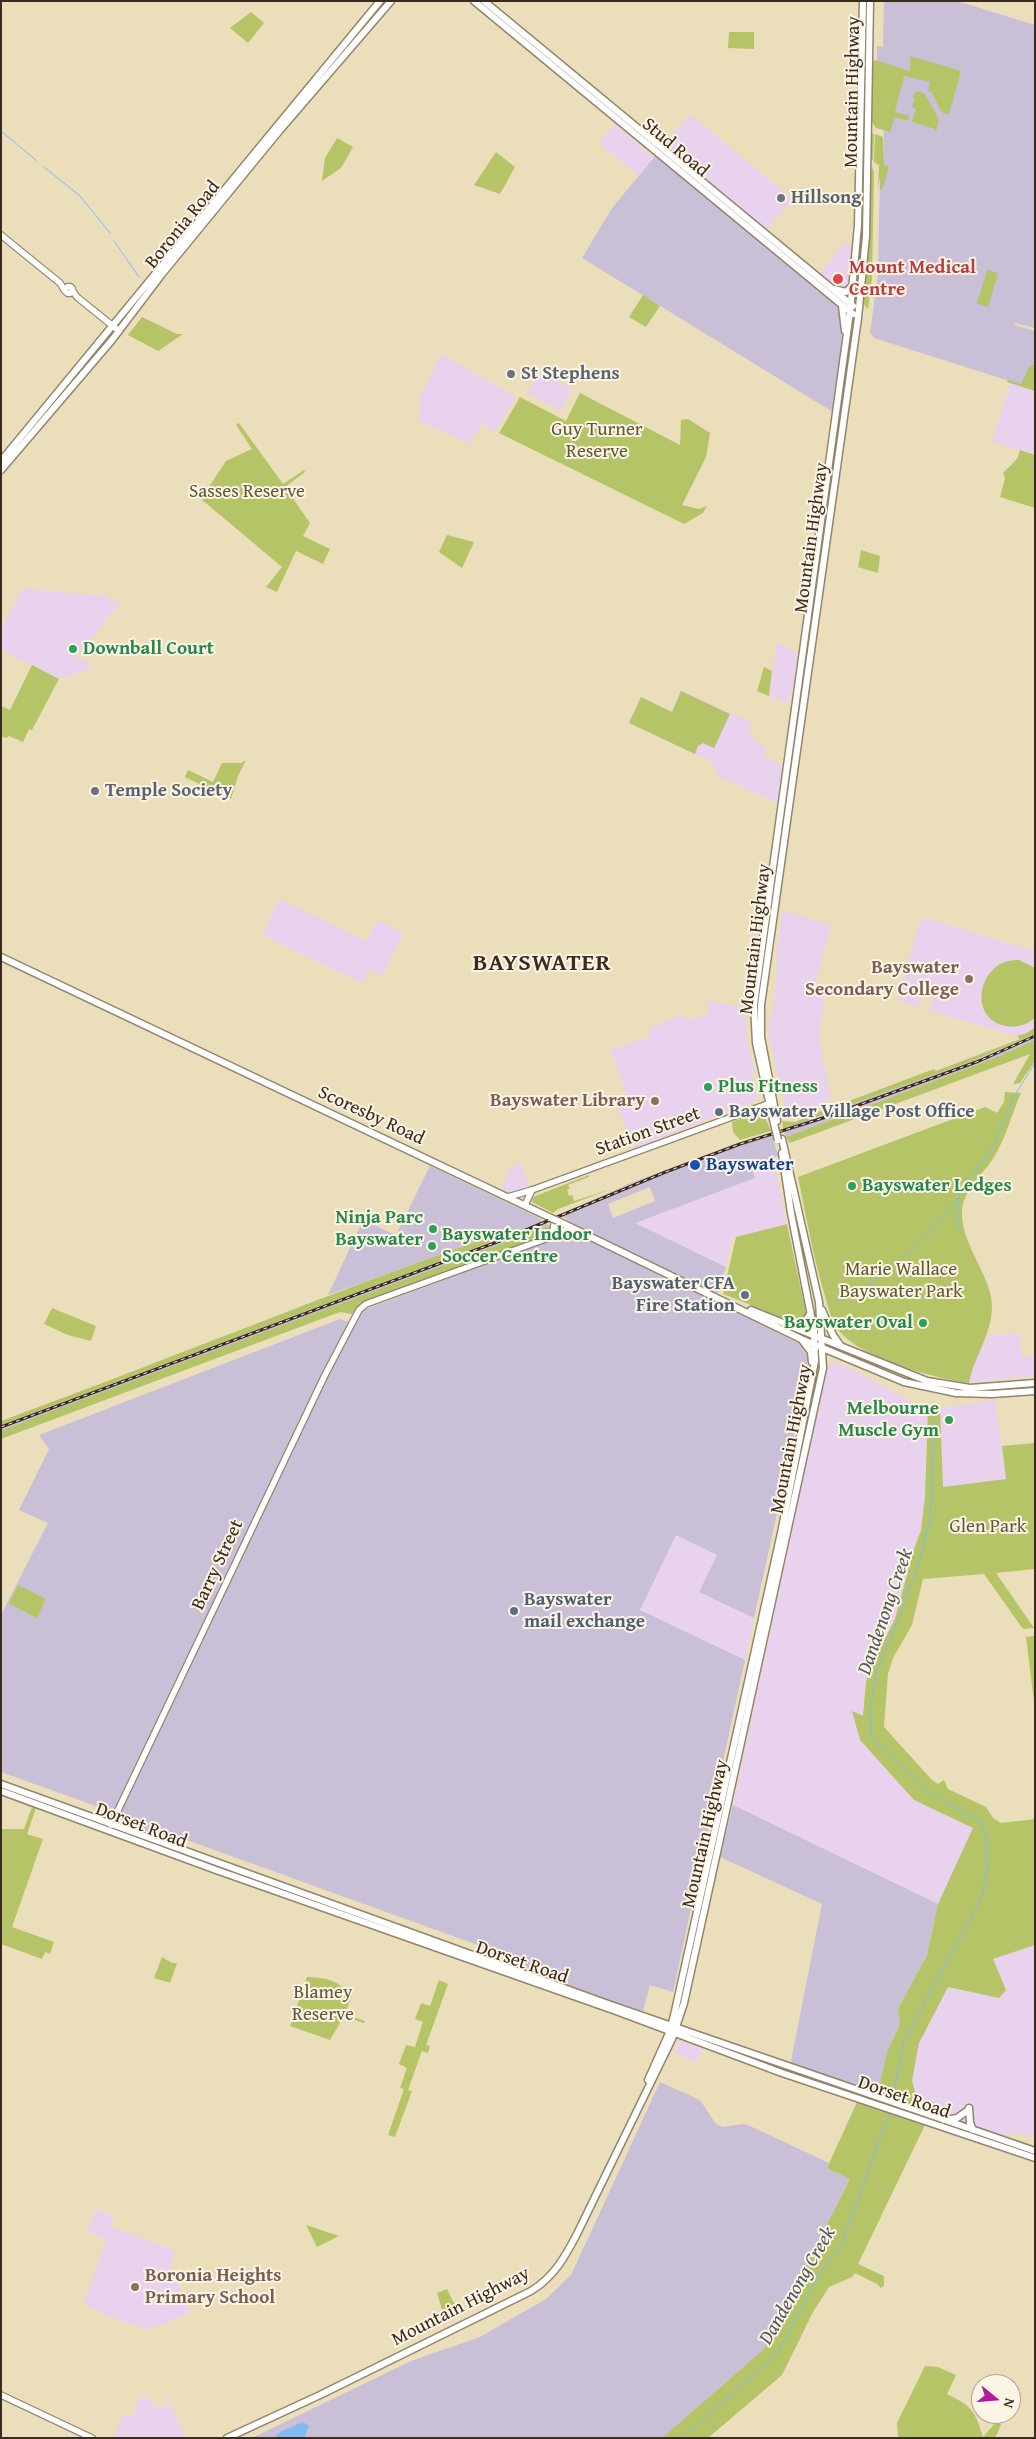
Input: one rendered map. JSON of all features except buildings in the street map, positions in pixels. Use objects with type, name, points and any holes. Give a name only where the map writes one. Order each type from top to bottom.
[{"type":"main road","name":"Boronia Road","points":[[1,461],[380,1]]},
{"type":"main road","name":"Boronia Road","points":[[1,470],[119,331],[162,274],[269,144],[392,1]]},
{"type":"main road","name":"Stud Road","points":[[474,1],[680,167]]},
{"type":"main road","name":"Stud Road","points":[[484,1],[813,282],[842,305],[851,309]]},
{"type":"main road","name":"Mountain Highway","points":[[863,1],[867,13]]},
{"type":"main road","name":"Mountain Highway","points":[[784,1533],[823,1368],[823,1339],[819,1302],[810,1259],[791,1175],[780,1140],[755,1037],[754,1004],[851,309],[864,128],[867,13],[870,1]]},
{"type":"main road","name":"Mountain Highway","points":[[771,1103],[761,1035],[762,998],[858,315],[866,236],[864,128]]},
{"type":"main road","name":"Stud Road","points":[[694,179],[757,227],[828,286],[858,315]]},
{"type":"main road","points":[[757,227],[769,245]]},
{"type":"main road","points":[[1,235],[119,331]]},
{"type":"main road","points":[[856,256],[861,252],[866,236]]},
{"type":"main road","points":[[810,272],[813,282]]},
{"type":"main road","points":[[828,286],[843,292],[853,285]]},
{"type":"main road","points":[[842,305],[846,352]]},
{"type":"main road","name":"Scoresby Road","points":[[1,956],[508,1197],[801,1339],[898,1380],[941,1388]]},
{"type":"main road","name":"Station Street","points":[[508,1197],[530,1191],[771,1103]]},
{"type":"main road","name":"Mountain Highway","points":[[643,2096],[661,2051],[673,2028],[675,2011],[734,1777],[784,1533],[812,1379],[816,1345],[815,1336],[791,1213],[780,1140]]},
{"type":"main road","points":[[791,1175],[788,1176],[791,1213]]},
{"type":"main road","points":[[522,1204],[530,1191]]},
{"type":"main road","points":[[548,1237],[560,1223]]},
{"type":"main road","name":"Barry Street","points":[[110,1827],[325,1375],[361,1307],[559,1234],[560,1223]]},
{"type":"main road","points":[[800,1260],[810,1259]]},
{"type":"main road","name":"Scoresby Road","points":[[727,1302],[841,1346],[941,1388]]},
{"type":"main road","points":[[819,1302],[836,1342],[841,1346]]},
{"type":"main road","points":[[786,1324],[803,1325],[811,1313]]},
{"type":"main road","points":[[801,1339],[811,1352],[812,1379]]},
{"type":"main road","points":[[823,1368],[830,1356],[840,1355]]},
{"type":"main road","points":[[898,1380],[901,1372]]},
{"type":"main road","points":[[954,1390],[1035,1383]]},
{"type":"main road","points":[[941,1388],[992,1394],[1035,1391]]},
{"type":"main road","points":[[810,1391],[817,1396]]},
{"type":"main road","points":[[804,1427],[811,1406],[815,1406]]},
{"type":"main road","name":"Mountain Highway","points":[[227,2438],[361,2375],[531,2291],[548,2280],[560,2264],[577,2234],[643,2096],[684,2003],[724,1787],[765,1624]]},
{"type":"main road","points":[[724,1787],[730,1778],[734,1777]]},
{"type":"main road","name":"Dorset Road","points":[[1,1784],[165,1848],[401,1933],[483,1959],[535,1981],[658,2026],[687,2030],[1035,2151]]},
{"type":"main road","name":"Dorset Road","points":[[1,1791],[110,1827]]},
{"type":"main road","name":"Dorset Road","points":[[439,1946],[485,1966],[650,2017],[782,2073],[1035,2158]]},
{"type":"main road","points":[[483,1959],[485,1966]]},
{"type":"main road","points":[[684,2003],[684,2022],[687,2030]]},
{"type":"main road","points":[[650,2017],[669,2017],[675,2011]]},
{"type":"main road","points":[[658,2026],[662,2036],[661,2051]]},
{"type":"main road","points":[[782,2073],[785,2065]]},
{"type":"main road","points":[[943,2120],[957,2118],[968,2109],[973,2130]]},
{"type":"main road","points":[[1,2395],[92,2438]]},
{"type":"shaded area","points":[[884,1],[957,1],[1035,25],[1035,328],[1015,323],[1014,325],[1035,331],[1035,389],[874,338],[870,333],[878,274],[880,173],[884,165],[883,63],[877,61],[877,46],[883,47]]},
{"type":"shaded area","points":[[690,114],[793,199],[764,233],[661,147]]},
{"type":"shaded area","points":[[614,124],[654,158],[639,176],[599,143]]},
{"type":"shaded area","points":[[658,153],[842,305],[845,328],[833,412],[582,258],[612,208]]},
{"type":"shaded area","points":[[845,242],[852,247],[849,290],[843,292],[817,277]]},
{"type":"shaded area","points":[[441,354],[516,397],[495,432],[481,424],[470,444],[419,421],[421,395]]},
{"type":"shaded area","points":[[539,372],[572,389],[561,411],[527,393]]},
{"type":"shaded area","points":[[1010,383],[1035,391],[1035,455],[992,442]]},
{"type":"shaded area","points":[[23,588],[101,596],[104,594],[113,601],[121,602],[76,657],[91,664],[89,670],[59,679],[1,650],[1,629]]},
{"type":"shaded area","points":[[776,643],[798,653],[792,692],[787,704],[769,696]]},
{"type":"shaded area","points":[[681,690],[751,722],[749,737],[765,746],[764,756],[783,765],[778,803],[717,776],[714,763],[628,723],[641,697],[671,711]]},
{"type":"shaded area","points":[[279,899],[367,941],[377,920],[403,933],[383,975],[369,969],[362,983],[262,935]]},
{"type":"shaded area","points":[[785,911],[831,925],[815,984],[826,988],[819,1038],[831,1099],[787,1118],[768,1031],[778,964],[776,960],[782,913]]},
{"type":"shaded area","name":"Bayswater Secondary College","points":[[921,917],[1035,951],[1035,1027],[1027,1033],[1017,1036],[929,1011],[935,988],[925,985],[918,1007],[897,1000]]},
{"type":"shaded area","points":[[709,1001],[745,1008],[747,1041],[755,1072],[752,1073],[758,1100],[634,1148],[616,1103],[616,1100],[627,1096],[610,1050],[650,1036],[650,1028],[680,1015],[691,1020],[708,1014]]},
{"type":"shaded area","points":[[1035,1034],[1035,1040],[992,1059],[786,1137],[783,1129],[972,1061]]},
{"type":"shaded area","points":[[772,1133],[778,1156],[752,1167],[755,1178],[635,1223],[726,1267],[715,1301],[798,1343],[808,1357],[804,1390],[754,1618],[699,1592],[717,1555],[676,1535],[640,1610],[745,1660],[673,1992],[650,1985],[643,2011],[569,1988],[548,1976],[487,1955],[489,1949],[170,1834],[167,1840],[122,1823],[120,1818],[107,1810],[1,1772],[1,1615],[48,1523],[19,1510],[49,1449],[39,1435],[340,1319],[354,1324],[361,1313],[369,1308],[567,1234],[573,1223],[560,1215],[628,1184],[735,1144]],"holes":[[[650,1187],[655,1201],[613,1218],[608,1204]]]},
{"type":"shaded area","points":[[773,1157],[787,1224],[732,1238],[726,1267],[634,1223],[755,1178],[752,1168]]},
{"type":"shaded area","points":[[521,1164],[529,1187],[512,1194],[501,1189],[511,1167]]},
{"type":"shaded area","points":[[430,1166],[535,1216],[550,1226],[1,1431],[1,1425],[499,1239],[497,1234],[328,1295],[363,1220],[396,1235]]},
{"type":"shaded area","points":[[1019,1333],[1021,1357],[1031,1356],[1031,1354],[1035,1353],[1035,1376],[969,1383],[972,1367],[987,1336]]},
{"type":"shaded area","points":[[833,1362],[846,1366],[928,1410],[925,1497],[921,1530],[895,1619],[871,1667],[866,1683],[863,1716],[853,1711],[914,1800],[973,1828],[938,1904],[733,1805],[827,1368]]},
{"type":"shaded area","points":[[995,1400],[1006,1479],[943,1487],[940,1408]]},
{"type":"shaded area","points":[[676,1535],[717,1555],[699,1592],[754,1618],[745,1660],[640,1610]]},
{"type":"shaded area","points":[[733,1805],[938,1904],[927,1955],[898,2009],[900,2024],[887,2052],[877,2097],[790,2066],[822,1904],[720,1857]]},
{"type":"shaded area","points":[[1035,1945],[1035,2138],[1017,2133],[1003,2136],[920,2109],[911,2081],[919,2043],[948,1987],[1006,1990],[993,1959]]},
{"type":"shaded area","points":[[679,2041],[703,2048],[697,2063],[674,2052]]},
{"type":"shaded area","points":[[660,2082],[700,2100],[716,2124],[722,2127],[743,2124],[750,2126],[829,2163],[827,2168],[850,2179],[764,2349],[662,2438],[252,2438],[411,2361],[480,2337],[546,2299],[571,2275]]},
{"type":"shaded area","name":"Boronia Heights Primary School","points":[[95,2209],[114,2216],[111,2227],[175,2250],[170,2266],[191,2312],[149,2330],[104,2315],[84,2303],[106,2239],[87,2232]]},
{"type":"shaded area","points":[[166,2395],[186,2438],[114,2438],[122,2415],[132,2418],[140,2396],[154,2401],[152,2407],[169,2407],[163,2396]]},
{"type":"green space","points":[[251,12],[264,23],[248,43],[230,28]]},
{"type":"green space","points":[[729,32],[754,32],[754,49],[728,48]]},
{"type":"green space","points":[[910,56],[961,71],[949,114],[942,113],[931,91],[928,92],[930,82],[904,76],[895,112],[909,116],[908,121],[895,117],[890,132],[876,128],[870,119],[872,62],[876,60],[910,71]]},
{"type":"green space","points":[[916,91],[925,94],[939,120],[936,132],[935,129],[912,122],[916,109],[912,107],[915,100],[913,96]]},
{"type":"green space","points":[[874,133],[873,161],[870,149],[871,136]]},
{"type":"green space","points":[[875,134],[883,137],[884,165],[889,167],[882,190],[880,189],[880,177],[878,189],[879,166],[875,163],[880,166],[874,162]]},
{"type":"green space","points":[[337,138],[353,147],[341,168],[322,181],[325,158]]},
{"type":"green space","points":[[496,152],[515,167],[500,194],[474,185]]},
{"type":"green space","points":[[872,166],[874,173],[872,278],[868,309],[862,302],[867,258]]},
{"type":"green space","points":[[987,270],[998,273],[988,307],[977,303]]},
{"type":"green space","points":[[643,295],[660,306],[646,327],[629,317]]},
{"type":"green space","points":[[142,317],[177,334],[183,334],[158,351],[128,335]]},
{"type":"green space","points":[[1035,364],[1035,391],[1007,382],[1008,380],[1021,384],[1029,367]]},
{"type":"green space","name":"Guy Turner Reserve","points":[[580,393],[680,445],[681,420],[688,419],[710,433],[706,457],[682,505],[699,509],[707,506],[703,513],[684,524],[499,433],[520,397],[566,421]]},
{"type":"green space","name":"Sasses Reserve","points":[[239,423],[283,484],[304,470],[305,472],[285,487],[310,523],[303,536],[330,549],[323,564],[296,551],[277,592],[266,587],[282,567],[201,499],[226,461],[252,449],[236,425]]},
{"type":"green space","points":[[1020,450],[1035,455],[1035,508],[1000,497],[1005,478],[1003,473],[1017,459]]},
{"type":"green space","points":[[447,535],[474,542],[462,568],[439,552]]},
{"type":"green space","points":[[861,550],[880,556],[878,573],[858,567]]},
{"type":"green space","points":[[32,665],[59,679],[32,730],[29,729],[23,742],[9,736],[6,738],[1,736],[1,706],[10,710]]},
{"type":"green space","points":[[764,667],[772,671],[769,696],[757,691]]},
{"type":"green space","points":[[681,691],[730,714],[714,748],[703,743],[698,746],[695,754],[629,723],[641,697],[672,712]]},
{"type":"green space","points":[[246,760],[238,776],[231,799],[185,777],[188,770],[213,782],[222,763],[241,763]]},
{"type":"green space","points":[[1019,960],[1035,968],[1035,1018],[1014,1027],[1006,1026],[993,1021],[985,1012],[982,1001],[982,989],[987,977],[995,968],[1006,962]]},
{"type":"green space","points":[[1035,1027],[1035,1034],[972,1061],[783,1129],[782,1121],[795,1122],[811,1114],[834,1107],[835,1104],[841,1104],[934,1069],[936,1071],[1020,1039],[1017,1036],[1027,1033]]},
{"type":"green space","points":[[1035,1040],[1035,1061],[1020,1083],[1013,1084],[1030,1054],[790,1143],[786,1137],[992,1059]]},
{"type":"green space","name":"Marie Wallace Bayswater Park","points":[[1005,1092],[1021,1093],[998,1150],[970,1189],[963,1204],[962,1212],[966,1237],[987,1284],[992,1306],[989,1326],[969,1383],[937,1377],[878,1357],[847,1339],[837,1328],[833,1320],[813,1251],[798,1177],[985,1107],[997,1113],[1004,1102]]},
{"type":"green space","points":[[762,1111],[771,1131],[740,1140],[733,1132],[732,1122]]},
{"type":"green space","points":[[589,1175],[589,1177],[568,1185],[570,1188],[567,1190],[569,1196],[572,1195],[574,1201],[614,1188],[558,1209],[553,1213],[532,1202],[533,1197]]},
{"type":"green space","points":[[787,1224],[806,1313],[804,1321],[786,1319],[723,1294],[736,1237]]},
{"type":"green space","points":[[552,1225],[551,1231],[546,1235],[364,1303],[352,1314],[340,1312],[1,1439],[1,1431],[49,1412]]},
{"type":"green space","points":[[498,1234],[499,1239],[1,1425],[1,1421],[373,1279]]},
{"type":"green space","points":[[52,1308],[96,1326],[91,1341],[68,1335],[44,1324]]},
{"type":"green space","name":"Glen Park","points":[[940,1408],[943,1487],[1006,1479],[1002,1446],[1035,1443],[1035,1569],[996,1573],[1034,1628],[1023,1629],[984,1574],[923,1579],[912,1625],[893,1658],[888,1674],[884,1727],[932,1780],[938,1784],[944,1780],[948,1789],[986,1807],[993,1818],[1001,1823],[1035,1819],[1035,1945],[993,1959],[1006,1990],[999,1998],[948,1987],[919,2043],[912,2081],[920,2109],[877,2097],[887,2052],[900,2024],[898,2009],[927,1955],[938,1904],[973,1828],[914,1800],[860,1740],[852,1711],[863,1716],[866,1682],[871,1667],[895,1619],[921,1530],[925,1497],[928,1410]]},
{"type":"green space","points":[[18,1585],[46,1599],[37,1618],[9,1604]]},
{"type":"green space","points":[[1035,1636],[1035,1710],[1026,1637]]},
{"type":"green space","points":[[32,1807],[36,1808],[27,1834],[43,1839],[12,1927],[54,1942],[50,1954],[45,1952],[42,1959],[1,1944],[1,1829],[24,1829]]},
{"type":"green space","points":[[162,1957],[172,1963],[177,1963],[170,1983],[154,1978]]},
{"type":"green space","name":"Blamey Reserve","points":[[307,1977],[332,1981],[346,1990],[352,1995],[345,2014],[365,2021],[364,2023],[344,2016],[330,2040],[290,2026]]},
{"type":"green space","points":[[439,1980],[448,1984],[426,2045],[430,2046],[428,2053],[422,2051],[408,2090],[412,2091],[395,2137],[388,2135],[404,2089],[400,2088],[407,2068],[399,2064],[406,2045],[415,2047],[423,2022],[415,2019],[421,2003],[430,2006]]},
{"type":"green space","points":[[857,2102],[925,2125],[858,2264],[884,2276],[884,2286],[881,2288],[855,2273],[852,2277],[829,2287],[813,2312],[782,2375],[708,2438],[662,2438],[764,2349],[850,2179],[827,2168]]},
{"type":"green space","points":[[306,2225],[339,2236],[317,2247]]},
{"type":"green space","points":[[447,2289],[456,2307],[443,2313],[437,2293]]},
{"type":"green space","points":[[925,2366],[938,2367],[956,2375],[947,2394],[962,2402],[971,2410],[971,2424],[978,2424],[983,2437],[994,2424],[1001,2425],[995,2438],[898,2438],[897,2423]]},
{"type":"water","points":[[303,2422],[309,2426],[304,2438],[273,2438],[282,2431]]},
{"type":"waterway","points":[[1,131],[37,161]]},
{"type":"waterway","points":[[44,167],[80,196],[110,233]]},
{"type":"waterway","points":[[114,241],[139,277]]},
{"type":"waterway","points":[[1030,464],[1035,466]]},
{"type":"waterway","name":"Dandenong Creek","points":[[961,1233],[957,1216],[960,1192],[994,1145],[1013,1098],[1035,1063]]},
{"type":"waterway","points":[[834,1302],[851,1295],[885,1273],[919,1243],[958,1198]]},
{"type":"waterway","name":"Dandenong Creek","points":[[893,2097],[904,2041],[982,1897],[987,1869],[987,1839],[980,1820],[928,1791],[872,1739],[870,1710],[877,1670],[919,1563],[930,1521],[935,1419]]},
{"type":"waterway","name":"Dandenong Creek","points":[[682,2438],[777,2354],[823,2269],[841,2245],[889,2114]]},
{"type":"railway","points":[[1,1427],[497,1242],[663,1173],[740,1144],[823,1118],[979,1061],[1035,1036]]},
{"type":"place","name":"Hillsong","points":[[781,198]]},
{"type":"place","name":"Mount Medical Centre","points":[[838,279]]},
{"type":"place","name":"St Stephens","points":[[511,374]]},
{"type":"place","name":"Downball Court","points":[[73,649]]},
{"type":"place","name":"Temple Society","points":[[95,791]]},
{"type":"place","name":"Bayswater Secondary College","points":[[969,979]]},
{"type":"place","name":"Plus Fitness","points":[[708,1087]]},
{"type":"place","name":"Bayswater Library","points":[[655,1101]]},
{"type":"place","name":"Bayswater Village Post Office","points":[[719,1112]]},
{"type":"place","name":"Bayswater","points":[[695,1165]]},
{"type":"place","name":"Bayswater Ledges","points":[[852,1186]]},
{"type":"place","name":"Ninja Parc Bayswater","points":[[433,1229]]},
{"type":"place","name":"Bayswater Indoor Soccer Centre","points":[[432,1246]]},
{"type":"place","name":"Bayswater CFA Fire Station","points":[[745,1295]]},
{"type":"place","name":"Bayswater Oval","points":[[923,1323]]},
{"type":"place","name":"Melbourne Muscle Gym","points":[[949,1420]]},
{"type":"place","name":"Bayswater mail exchange","points":[[514,1611]]},
{"type":"place","name":"Boronia Heights Primary School","points":[[135,2287]]},
{"type":"district","name":"BAYSWATER","points":[[542,964]]}]
